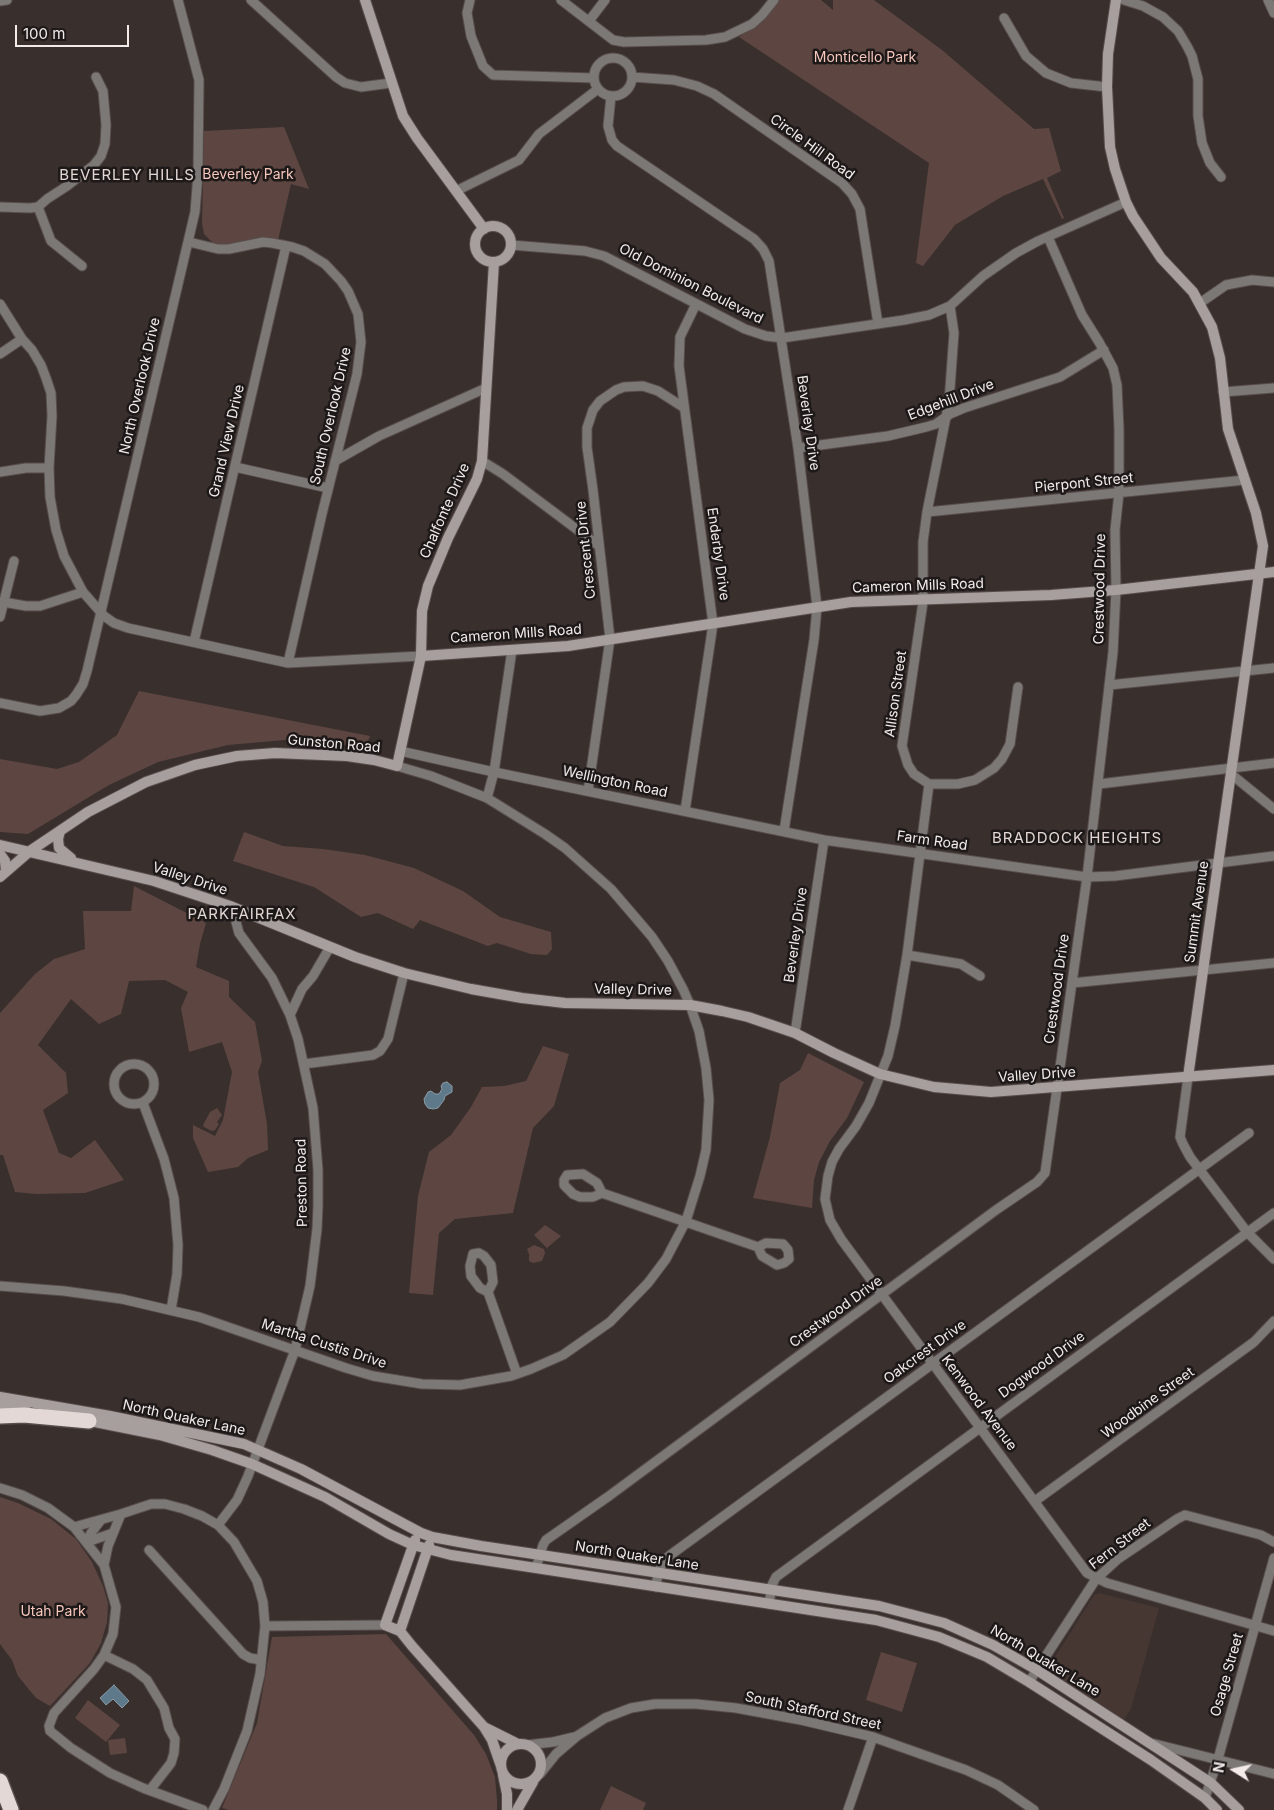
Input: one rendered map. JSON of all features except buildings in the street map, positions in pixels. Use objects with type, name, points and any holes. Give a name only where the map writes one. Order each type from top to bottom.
[{"type":"highway","points":[[0,1416],[24,1415],[89,1421]]},
{"type":"highway","points":[[0,1781],[11,1810]]},
{"type":"street","points":[[0,2],[7,0]]},
{"type":"street","name":"North Overlook Drive","points":[[0,704],[40,711],[58,708],[71,701],[83,684],[195,212],[200,95],[197,67],[178,0]]},
{"type":"street","points":[[250,0],[336,77],[352,86],[360,87],[391,83]]},
{"type":"street","points":[[365,0],[403,116],[484,229]]},
{"type":"street","points":[[470,0],[467,13],[471,36],[483,66],[493,75],[594,78]]},
{"type":"street","points":[[561,0],[613,40],[624,42],[706,40],[725,37],[752,24],[774,0]]},
{"type":"street","points":[[589,21],[605,0]]},
{"type":"street","name":"Summit Avenue","points":[[1116,0],[1108,54],[1107,87],[1110,147],[1126,202],[1133,216],[1161,258],[1193,292],[1212,326],[1220,358],[1228,429],[1256,513],[1261,536],[1262,556],[1217,863],[1180,1137],[1186,1151],[1247,1232],[1274,1259]]},
{"type":"street","points":[[1124,0],[1143,6],[1164,17],[1178,31],[1187,46],[1192,56],[1198,79],[1198,116],[1202,143],[1210,163],[1221,177]]},
{"type":"street","points":[[1268,0],[1274,13]]},
{"type":"street","points":[[1004,18],[1026,56],[1037,67],[1046,73],[1071,83],[1107,87]]},
{"type":"street","points":[[619,59],[624,42]]},
{"type":"street","points":[[610,59],[619,59],[628,66],[632,77],[630,85],[626,91],[617,96],[603,94],[598,89],[594,78],[596,69],[602,62],[610,59]]},
{"type":"street","points":[[0,207],[38,207],[87,172],[101,156],[105,144],[106,106],[104,91],[96,77]]},
{"type":"street","name":"Circle Hill Road","points":[[632,77],[674,80],[697,86],[714,94],[842,183],[852,194],[860,209],[878,324]]},
{"type":"street","points":[[456,191],[519,160],[539,134],[598,89]]},
{"type":"street","name":"Beverley Drive","points":[[611,96],[608,126],[612,140],[617,146],[759,244],[769,261],[798,448],[817,607],[814,640],[784,832]]},
{"type":"street","name":"Old Dominion Boulevard","points":[[511,245],[585,251],[604,256],[745,329],[766,336],[782,338],[923,317],[950,306],[982,276],[1016,253],[1126,202]]},
{"type":"street","points":[[38,207],[52,241],[82,266]]},
{"type":"street","points":[[496,226],[502,228],[510,237],[511,245],[506,258],[494,262],[484,260],[476,250],[476,238],[484,229],[496,226]]},
{"type":"street","name":"Crestwood Drive","points":[[536,1568],[546,1540],[1041,1178],[1045,1172],[1088,877],[1099,784],[1116,590],[1115,530],[1119,493],[1117,385],[1113,368],[1082,315],[1048,237]]},
{"type":"street","name":"South Overlook Drive","points":[[188,242],[218,249],[229,249],[263,242],[304,251],[334,273],[348,291],[358,314],[361,334],[360,356],[288,663]]},
{"type":"street","name":"Grand View Drive","points":[[194,642],[286,246]]},
{"type":"street","name":"Chalfonte Drive","points":[[397,766],[421,656],[422,611],[428,586],[448,538],[477,479],[482,461],[494,262]]},
{"type":"street","points":[[1200,303],[1226,285],[1252,280],[1274,282]]},
{"type":"street","name":"Cameron Mills Road","points":[[0,304],[41,365],[51,393],[50,497],[56,530],[64,556],[83,592],[114,623],[128,628],[288,663],[568,646],[870,600],[1051,595],[1116,590],[1274,572]]},
{"type":"street","name":"Enderby Drive","points":[[686,811],[713,624],[683,408],[678,348],[680,337],[696,304]]},
{"type":"street","name":"Allison Street","points":[[930,784],[914,774],[908,765],[902,746],[923,600],[923,542],[926,512],[946,417],[954,341],[950,306]]},
{"type":"street","points":[[0,354],[22,339]]},
{"type":"street","name":"Edgehill Drive","points":[[798,448],[905,432],[936,424],[964,408],[1060,377],[1104,350]]},
{"type":"street","name":"Crescent Drive","points":[[588,791],[610,639],[587,447],[587,428],[593,410],[600,401],[616,390],[634,386],[643,386],[658,391],[683,408]]},
{"type":"street","points":[[335,461],[388,432],[486,388]]},
{"type":"street","points":[[1223,392],[1274,388]]},
{"type":"street","points":[[482,461],[503,474],[599,546]]},
{"type":"street","points":[[235,467],[328,488]]},
{"type":"street","points":[[0,472],[26,468],[49,468]]},
{"type":"street","name":"Pierpont Street","points":[[926,512],[1245,480]]},
{"type":"street","points":[[0,617],[14,561]]},
{"type":"street","points":[[3,602],[26,606],[40,606],[83,592]]},
{"type":"street","points":[[487,798],[494,772],[512,650]]},
{"type":"street","points":[[1109,686],[1274,668]]},
{"type":"street","points":[[880,1074],[888,1056],[895,1026],[907,955],[930,784],[958,784],[975,780],[983,777],[998,764],[1005,753],[1012,735],[1018,687]]},
{"type":"street","name":"Wellington Road","points":[[400,751],[824,840]]},
{"type":"street","name":"Gunston Road","points":[[3,874],[30,851],[95,809],[146,782],[195,765],[237,756],[275,753],[302,753],[374,760],[431,776],[487,798],[564,848],[610,889],[652,937],[677,977],[690,1004]]},
{"type":"street","points":[[1099,784],[1231,771],[1274,763]]},
{"type":"street","points":[[1231,771],[1274,809]]},
{"type":"street","points":[[60,831],[58,839],[59,848],[76,861]]},
{"type":"street","name":"Beverley Drive","points":[[795,1033],[824,840]]},
{"type":"street","name":"Farm Road","points":[[824,840],[1088,877],[1115,876],[1274,856]]},
{"type":"street","name":"Valley Drive","points":[[0,845],[154,880],[239,910],[330,947],[404,973],[471,989],[522,998],[565,1002],[690,1004],[748,1017],[795,1033],[880,1074],[934,1088],[991,1092],[1274,1070]]},
{"type":"street","points":[[0,854],[5,861],[3,874]]},
{"type":"street","name":"Preston Road","points":[[218,1526],[236,1500],[252,1464],[295,1350],[310,1286],[318,1206],[317,1144],[313,1108],[304,1064],[290,1015],[272,978],[239,933],[236,922],[239,910]]},
{"type":"street","points":[[290,1015],[302,989],[330,947]]},
{"type":"street","points":[[907,955],[961,964],[980,976]]},
{"type":"street","points":[[1072,983],[1274,963]]},
{"type":"street","points":[[304,1064],[373,1055],[380,1051],[388,1039],[404,973]]},
{"type":"street","name":"Martha Custis Drive","points":[[0,1286],[64,1291],[122,1299],[171,1310],[199,1317],[373,1376],[422,1384],[460,1386],[517,1374],[563,1355],[610,1322],[648,1283],[666,1258],[686,1221],[706,1150],[709,1100],[706,1068],[699,1031],[690,1004]]},
{"type":"street","points":[[139,1063],[146,1066],[154,1077],[154,1091],[143,1103],[127,1103],[117,1095],[114,1082],[116,1075],[125,1065],[139,1063]]},
{"type":"street","name":"Kenwood Avenue","points":[[880,1074],[869,1102],[856,1126],[832,1162],[826,1186],[825,1202],[834,1229],[1087,1574],[1107,1584],[1274,1631]]},
{"type":"street","points":[[143,1103],[164,1159],[174,1198],[178,1246],[177,1274],[171,1310]]},
{"type":"street","name":"Oakcrest Drive","points":[[656,1586],[658,1573],[662,1564],[669,1556],[1249,1132]]},
{"type":"street","points":[[602,1192],[758,1247]]},
{"type":"street","name":"Dogwood Drive","points":[[769,1604],[771,1590],[776,1577],[1274,1213]]},
{"type":"street","points":[[488,1292],[517,1374]]},
{"type":"street","name":"Woodbine Street","points":[[1034,1502],[1254,1342],[1274,1321]]},
{"type":"street","name":"North Quaker Lane","points":[[0,1397],[134,1420],[244,1444],[301,1469],[418,1532],[432,1537],[879,1606],[944,1623],[993,1645],[1037,1670],[1211,1783],[1239,1810]]},
{"type":"street","name":"North Quaker Lane","points":[[0,1407],[160,1434],[212,1450],[252,1464],[324,1497],[389,1534],[413,1545],[451,1555],[876,1620],[939,1637],[987,1657],[1119,1738],[1205,1798],[1217,1810]]},
{"type":"street","points":[[0,1488],[22,1495],[48,1508],[74,1527],[104,1565],[116,1607],[113,1634],[104,1655],[54,1713],[49,1726],[52,1734],[110,1772],[150,1790],[203,1810]]},
{"type":"street","points":[[74,1527],[150,1504],[165,1504],[194,1512],[218,1526],[234,1542],[257,1580],[263,1602],[265,1626],[260,1674],[247,1731],[224,1789],[213,1810]]},
{"type":"street","points":[[104,1565],[108,1546],[121,1514]]},
{"type":"street","name":"Fern Street","points":[[1029,1682],[1096,1578],[1118,1559],[1168,1524],[1185,1515],[1261,1535],[1274,1542]]},
{"type":"street","points":[[87,1542],[101,1520]]},
{"type":"street","points":[[384,1625],[418,1532]]},
{"type":"street","points":[[87,1542],[113,1533]]},
{"type":"street","points":[[400,1631],[432,1537]]},
{"type":"street","points":[[149,1550],[243,1654],[250,1658],[261,1660]]},
{"type":"street","name":"Osage Street","points":[[1205,1798],[1218,1759],[1274,1558]]},
{"type":"street","points":[[265,1626],[384,1625],[400,1631],[484,1727],[492,1741],[501,1768],[508,1794],[507,1810]]},
{"type":"street","points":[[104,1655],[133,1669],[147,1680],[164,1708],[169,1728],[175,1739],[174,1753],[169,1767],[150,1790]]},
{"type":"street","name":"South Stafford Street","points":[[536,1778],[556,1754],[577,1736],[614,1715],[631,1708],[663,1703],[696,1704],[736,1708],[801,1720],[873,1737],[966,1770],[1003,1787],[1034,1810]]},
{"type":"street","points":[[484,1727],[533,1747],[540,1756],[542,1768],[517,1810]]},
{"type":"street","name":"South Stafford Street","points":[[523,1744],[553,1742],[577,1736]]},
{"type":"street","points":[[848,1810],[873,1737]]},
{"type":"street","points":[[1149,1742],[1274,1774]]},
{"type":"street","points":[[523,1744],[507,1749],[501,1768],[508,1780],[514,1784],[520,1785],[536,1778]]},
{"type":"shaded area","points":[[1099,1593],[1159,1608],[1131,1709],[1123,1721],[1047,1670],[1094,1595]]},
{"type":"green space","name":"Monticello Park","points":[[779,0],[821,0],[833,10],[833,0],[874,0],[942,50],[1034,129],[1049,128],[1061,171],[1047,178],[1064,218],[1062,219],[1043,179],[1003,196],[955,225],[923,266],[916,263],[929,163],[739,37],[762,22]]},
{"type":"green space","name":"Beverley Park","points":[[284,127],[309,189],[291,184],[278,240],[264,237],[225,245],[213,243],[204,234],[202,224],[204,131]]},
{"type":"green space","points":[[139,691],[370,736],[366,747],[285,740],[228,745],[158,762],[109,785],[28,834],[0,832],[0,759],[57,769],[79,762],[117,735]]},
{"type":"green space","points":[[244,832],[283,846],[365,855],[414,868],[463,891],[500,917],[551,932],[552,949],[547,955],[531,954],[497,943],[488,946],[420,920],[413,929],[378,913],[361,917],[314,887],[233,861]]},
{"type":"green space","points":[[134,886],[206,923],[196,967],[229,981],[229,997],[255,1022],[262,1061],[258,1072],[267,1124],[268,1150],[248,1158],[238,1167],[208,1172],[193,1138],[193,1125],[215,1136],[223,1120],[232,1072],[222,1042],[189,1052],[181,1008],[188,992],[165,980],[129,981],[121,1014],[99,1024],[71,999],[38,1045],[66,1073],[68,1093],[43,1110],[59,1153],[71,1158],[95,1140],[124,1180],[85,1193],[36,1194],[15,1192],[3,1155],[0,1155],[0,1013],[35,974],[54,959],[85,949],[83,911],[131,911]]},
{"type":"green space","points":[[543,1046],[569,1054],[554,1106],[533,1128],[513,1213],[455,1219],[439,1233],[433,1295],[409,1293],[418,1196],[429,1152],[451,1135],[471,1107],[482,1087],[504,1086],[526,1081]]},
{"type":"green space","points":[[808,1053],[864,1082],[847,1118],[830,1141],[819,1162],[814,1180],[812,1208],[753,1198],[770,1137],[780,1083],[800,1070]]},
{"type":"green space","points":[[217,1108],[222,1115],[217,1122],[219,1124],[212,1131],[203,1125],[210,1112]]},
{"type":"green space","points":[[545,1225],[561,1236],[547,1248],[534,1235]]},
{"type":"green space","points":[[534,1245],[544,1249],[545,1253],[542,1261],[533,1263],[529,1261],[527,1249]]},
{"type":"green space","name":"Utah Park","points":[[0,1497],[18,1503],[51,1519],[76,1539],[92,1562],[103,1586],[108,1603],[107,1622],[101,1643],[90,1663],[50,1706],[36,1698],[18,1676],[12,1660],[0,1644]]},
{"type":"green space","points":[[386,1634],[474,1735],[486,1754],[495,1777],[497,1810],[229,1810],[222,1808],[257,1723],[272,1637]]},
{"type":"green space","points":[[881,1652],[917,1663],[902,1712],[866,1700]]},
{"type":"green space","points":[[88,1700],[120,1725],[106,1742],[75,1718]]},
{"type":"green space","points":[[125,1738],[127,1753],[110,1755],[108,1740]]},
{"type":"green space","points":[[611,1786],[646,1803],[643,1810],[600,1810]]},
{"type":"water","points":[[447,1082],[452,1086],[452,1092],[445,1096],[438,1108],[428,1108],[424,1099],[428,1092],[431,1091],[439,1094],[443,1083]]},
{"type":"water","points":[[114,1685],[129,1701],[122,1708],[113,1699],[106,1705],[100,1698]]},
{"type":"district","name":"BEVERLEY HILLS","points":[[127,175]]},
{"type":"district","name":"BRADDOCK HEIGHTS","points":[[1077,838]]},
{"type":"district","name":"PARKFAIRFAX","points":[[242,914]]}]
